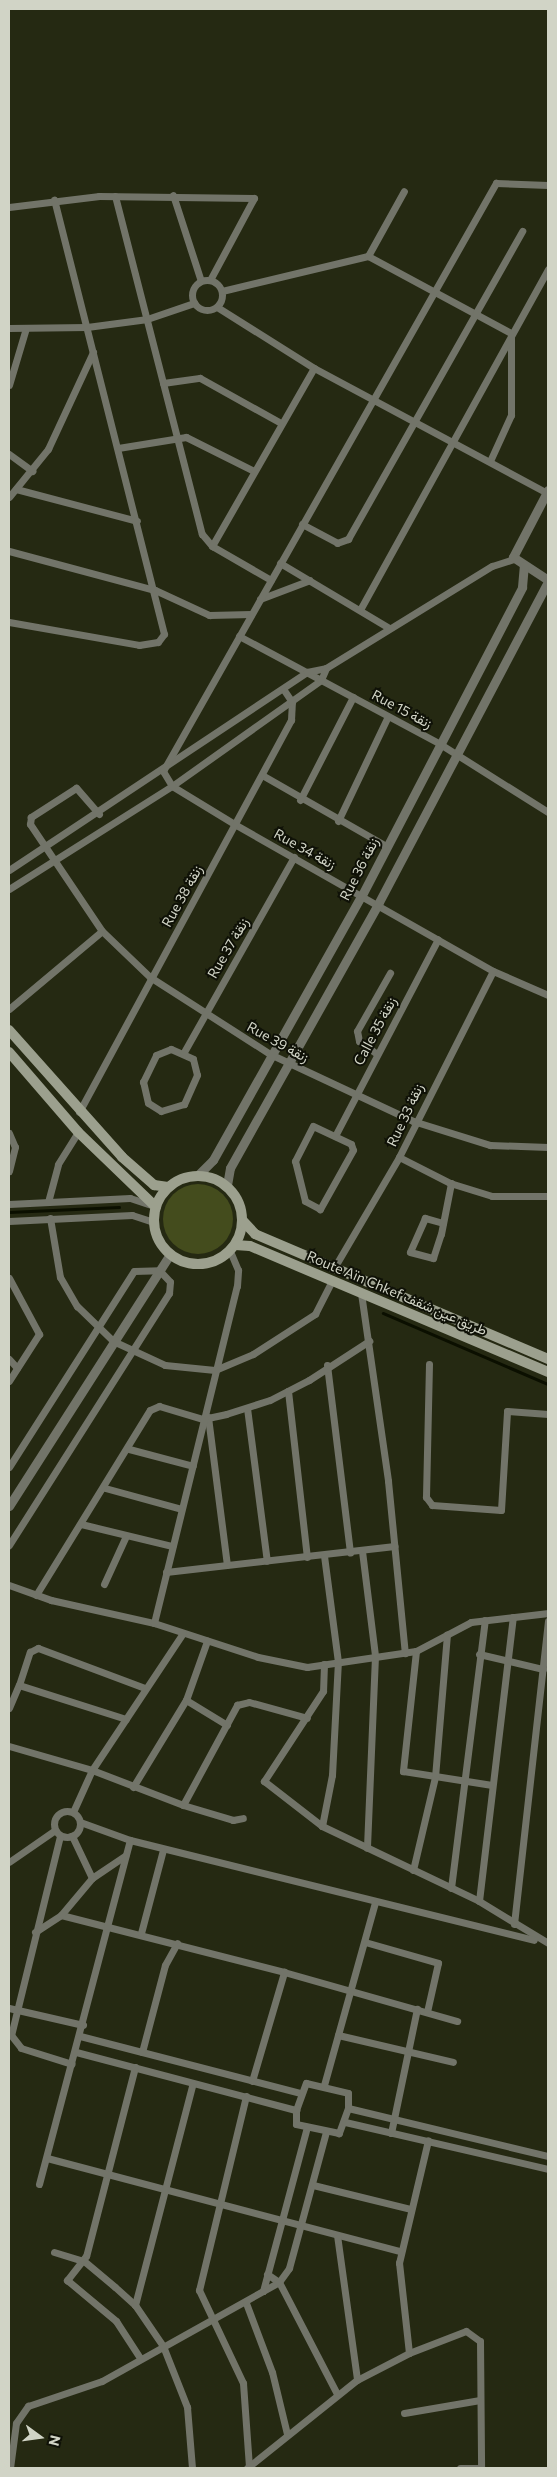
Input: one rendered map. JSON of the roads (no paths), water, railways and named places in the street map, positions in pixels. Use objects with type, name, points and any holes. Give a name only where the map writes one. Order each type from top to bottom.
[{"type":"main road","points":[[9,1030],[79,1112],[154,1185],[168,1187],[198,1175],[227,1185],[239,1202],[243,1221],[232,1248],[202,1264],[170,1254],[157,1238],[154,1222],[156,1207],[168,1187]]},
{"type":"main road","points":[[9,1052],[78,1132],[156,1207]]},
{"type":"main road","name":"Route Aïn Chkef طريق عين شقف","points":[[243,1221],[254,1234],[548,1359]]},
{"type":"main road","name":"Route Aïn Chkef طريق عين شقف","points":[[232,1248],[250,1246],[548,1372]]},
{"type":"street","points":[[163,771],[433,288],[496,183],[548,185]]},
{"type":"street","points":[[368,256],[404,191]]},
{"type":"street","points":[[115,196],[202,534],[212,546],[271,580]]},
{"type":"street","points":[[9,207],[54,200],[115,196],[254,198],[210,280]]},
{"type":"street","points":[[172,196],[201,281]]},
{"type":"street","points":[[9,622],[43,625],[118,644],[158,642],[164,628],[54,200]]},
{"type":"street","points":[[302,524],[344,543],[412,420],[522,231]]},
{"type":"street","points":[[222,291],[368,256],[433,288],[511,333]]},
{"type":"street","points":[[360,608],[451,439],[548,269]]},
{"type":"street","points":[[201,281],[210,280],[222,291]]},
{"type":"street","points":[[9,870],[45,845],[99,814],[284,690],[307,672],[326,668],[492,566],[514,559],[548,492],[451,439],[371,400],[314,368],[217,307],[201,309],[194,303],[192,295],[201,281]]},
{"type":"street","points":[[217,307],[222,291]]},
{"type":"street","points":[[9,328],[87,326],[147,318],[194,303]]},
{"type":"street","points":[[9,385],[26,328]]},
{"type":"street","points":[[490,461],[511,415],[511,333]]},
{"type":"street","points":[[9,497],[32,471],[58,430],[93,351]]},
{"type":"street","points":[[212,546],[279,422],[314,368]]},
{"type":"street","points":[[163,382],[209,381],[279,422]]},
{"type":"street","points":[[118,448],[176,436],[252,470]]},
{"type":"street","points":[[9,454],[32,471]]},
{"type":"street","points":[[16,490],[137,521]]},
{"type":"street","points":[[9,551],[155,590],[210,615],[251,614]]},
{"type":"street","points":[[227,1185],[230,1168],[378,904],[455,754],[548,581],[514,559]]},
{"type":"street","points":[[280,563],[360,608],[389,628]]},
{"type":"street","name":"Rue 36 زنقة","points":[[198,1175],[213,1160],[270,1054],[362,895],[520,592],[524,566]]},
{"type":"street","points":[[260,599],[310,580]]},
{"type":"street","name":"Rue 15 زنقة","points":[[239,636],[440,744],[548,812]]},
{"type":"street","points":[[9,889],[172,786],[321,680],[326,668]]},
{"type":"street","points":[[284,690],[292,702]]},
{"type":"street","points":[[300,800],[353,697]]},
{"type":"street","name":"Rue 38 زنقة","points":[[79,1112],[150,977],[236,825],[291,720],[292,702]]},
{"type":"street","points":[[338,821],[388,716]]},
{"type":"street","name":"Rue 34 زنقة","points":[[163,771],[172,786],[236,825],[493,970],[548,995]]},
{"type":"street","points":[[262,775],[300,800],[386,846]]},
{"type":"street","name":"Rue 39 زنقة","points":[[99,814],[83,791],[71,789],[31,817],[31,827],[45,845],[52,862],[102,932],[150,977],[204,1014],[270,1054],[414,1122],[490,1145],[548,1147]]},
{"type":"street","name":"Rue 37 زنقة","points":[[184,1052],[294,857]]},
{"type":"street","points":[[9,1009],[102,932]]},
{"type":"street","name":"Calle 35 زنقة","points":[[335,1136],[438,939]]},
{"type":"street","name":"Rue 33 زنقة","points":[[334,1268],[399,1157],[414,1122],[493,970]]},
{"type":"street","points":[[378,1054],[360,1041],[357,1031],[390,973]]},
{"type":"street","points":[[163,1051],[184,1052],[196,1067],[189,1098],[177,1110],[153,1108],[142,1090],[152,1061],[163,1051]]},
{"type":"street","points":[[313,1126],[335,1136],[351,1144],[353,1150],[323,1207],[312,1208],[305,1201],[295,1161],[313,1126]]},
{"type":"street","points":[[48,1202],[58,1164],[78,1132]]},
{"type":"street","points":[[9,1133],[14,1142],[9,1171]]},
{"type":"street","points":[[399,1157],[451,1184],[492,1196],[548,1196]]},
{"type":"street","points":[[443,1223],[425,1218],[410,1252],[432,1259],[443,1223],[451,1184]]},
{"type":"street","points":[[9,1204],[130,1198],[156,1207]]},
{"type":"street","points":[[9,1222],[132,1214],[154,1222]]},
{"type":"street","points":[[50,1218],[60,1277],[95,1328],[130,1352],[165,1365],[215,1370],[253,1354],[315,1314],[332,1280]]},
{"type":"street","points":[[154,1623],[238,1277],[232,1248]]},
{"type":"street","points":[[9,1506],[113,1340],[170,1254]]},
{"type":"street","points":[[9,1467],[95,1328],[134,1271],[159,1270],[170,1282],[171,1290],[9,1544]]},
{"type":"street","points":[[9,1278],[39,1332],[9,1381]]},
{"type":"street","points":[[361,1293],[369,1340],[395,1546],[405,1653]]},
{"type":"street","points":[[36,1595],[105,1488],[150,1410],[159,1406],[205,1418],[247,1408],[288,1391],[369,1340]]},
{"type":"street","points":[[9,1359],[17,1368]]},
{"type":"street","points":[[429,1364],[426,1497],[432,1505],[503,1509],[507,1412],[548,1414]]},
{"type":"street","points":[[327,1365],[350,1553]]},
{"type":"street","points":[[288,1391],[307,1557]]},
{"type":"street","points":[[247,1408],[267,1561]]},
{"type":"street","points":[[205,1418],[228,1565]]},
{"type":"street","points":[[129,1449],[192,1466]]},
{"type":"street","points":[[105,1488],[181,1509]]},
{"type":"street","points":[[81,1524],[172,1546]]},
{"type":"street","points":[[104,1584],[126,1536]]},
{"type":"street","points":[[166,1572],[324,1556],[395,1546]]},
{"type":"street","points":[[362,1551],[375,1656],[367,1848]]},
{"type":"street","points":[[322,1826],[332,1775],[338,1662],[324,1556]]},
{"type":"street","points":[[9,1585],[36,1595],[154,1623],[206,1641],[282,1663],[324,1664],[416,1651],[447,1635],[485,1620],[548,1613]]},
{"type":"street","points":[[479,1901],[513,1617]]},
{"type":"street","points":[[451,1888],[485,1620]]},
{"type":"street","points":[[514,1924],[548,1621]]},
{"type":"street","points":[[73,1812],[92,1770],[182,1633]]},
{"type":"street","points":[[412,1870],[435,1777],[447,1635]]},
{"type":"street","points":[[133,1786],[186,1700],[206,1641]]},
{"type":"street","points":[[9,1708],[19,1686],[30,1652],[38,1648],[145,1688]]},
{"type":"street","points":[[416,1651],[402,1771],[492,1784]]},
{"type":"street","points":[[480,1654],[543,1669]]},
{"type":"street","points":[[324,1664],[325,1684],[307,1718],[264,1781],[322,1826],[479,1901],[540,1941]]},
{"type":"street","points":[[19,1686],[126,1719]]},
{"type":"street","points":[[186,1700],[227,1725]]},
{"type":"street","points":[[183,1805],[237,1705],[245,1702],[307,1718]]},
{"type":"street","points":[[9,1746],[92,1770],[183,1805],[233,1820],[243,1818]]},
{"type":"street","points":[[73,1812],[80,1822],[163,1850],[548,1943]]},
{"type":"street","points":[[9,1862],[55,1830],[58,1814],[73,1812]]},
{"type":"street","points":[[72,1836],[80,1822]]},
{"type":"street","points":[[55,1830],[60,1836]]},
{"type":"street","points":[[60,1836],[72,1836]]},
{"type":"street","points":[[60,1836],[35,1932],[12,2008],[11,2035],[16,2046],[72,2064]]},
{"type":"street","points":[[72,1836],[92,1878]]},
{"type":"street","points":[[39,2184],[76,2052],[106,1924],[130,1840]]},
{"type":"street","points":[[141,1933],[163,1850]]},
{"type":"street","points":[[35,1932],[61,1916],[92,1878],[125,1856]]},
{"type":"street","points":[[324,2085],[375,1902]]},
{"type":"street","points":[[61,1916],[106,1924],[177,1942],[457,2021]]},
{"type":"street","points":[[142,2052],[165,1965],[177,1942]]},
{"type":"street","points":[[365,1942],[438,1963],[426,2012]]},
{"type":"street","points":[[252,2081],[284,1972]]},
{"type":"street","points":[[12,2008],[83,2025]]},
{"type":"street","points":[[392,2132],[417,2009]]},
{"type":"street","points":[[338,2035],[453,2062]]},
{"type":"street","points":[[80,2036],[301,2093]]},
{"type":"street","points":[[76,2052],[296,2110]]},
{"type":"street","points":[[135,2067],[84,2262],[68,2278],[69,2285],[109,2313],[140,2358]]},
{"type":"street","points":[[135,2305],[193,2082]]},
{"type":"street","points":[[306,2083],[324,2085],[348,2093],[348,2108],[345,2122],[339,2133],[326,2132],[296,2124],[296,2110],[306,2083]]},
{"type":"street","points":[[246,2096],[200,2283],[242,2382],[248,2467]]},
{"type":"street","points":[[348,2108],[548,2156]]},
{"type":"street","points":[[345,2122],[548,2169]]},
{"type":"street","points":[[263,2290],[307,2127]]},
{"type":"street","points":[[10,2468],[16,2424],[28,2406],[80,2390],[246,2303],[263,2290],[279,2282],[289,2268],[326,2132]]},
{"type":"street","points":[[409,2352],[400,2251],[428,2140]]},
{"type":"street","points":[[47,2158],[400,2251]]},
{"type":"street","points":[[312,2185],[411,2209]]},
{"type":"street","points":[[337,2235],[357,2380]]},
{"type":"street","points":[[54,2252],[84,2262],[135,2305],[163,2346],[187,2407],[192,2468]]},
{"type":"street","points":[[267,2274],[279,2282],[337,2394]]},
{"type":"street","points":[[246,2303],[272,2372],[287,2434]]},
{"type":"street","points":[[248,2467],[337,2394],[357,2380],[409,2352],[473,2332],[480,2341],[481,2468],[460,2468]]},
{"type":"street","points":[[404,2413],[480,2400]]},
{"type":"waterway","points":[[9,1212],[119,1207]]},
{"type":"waterway","points":[[383,1313],[548,1384]]}]
